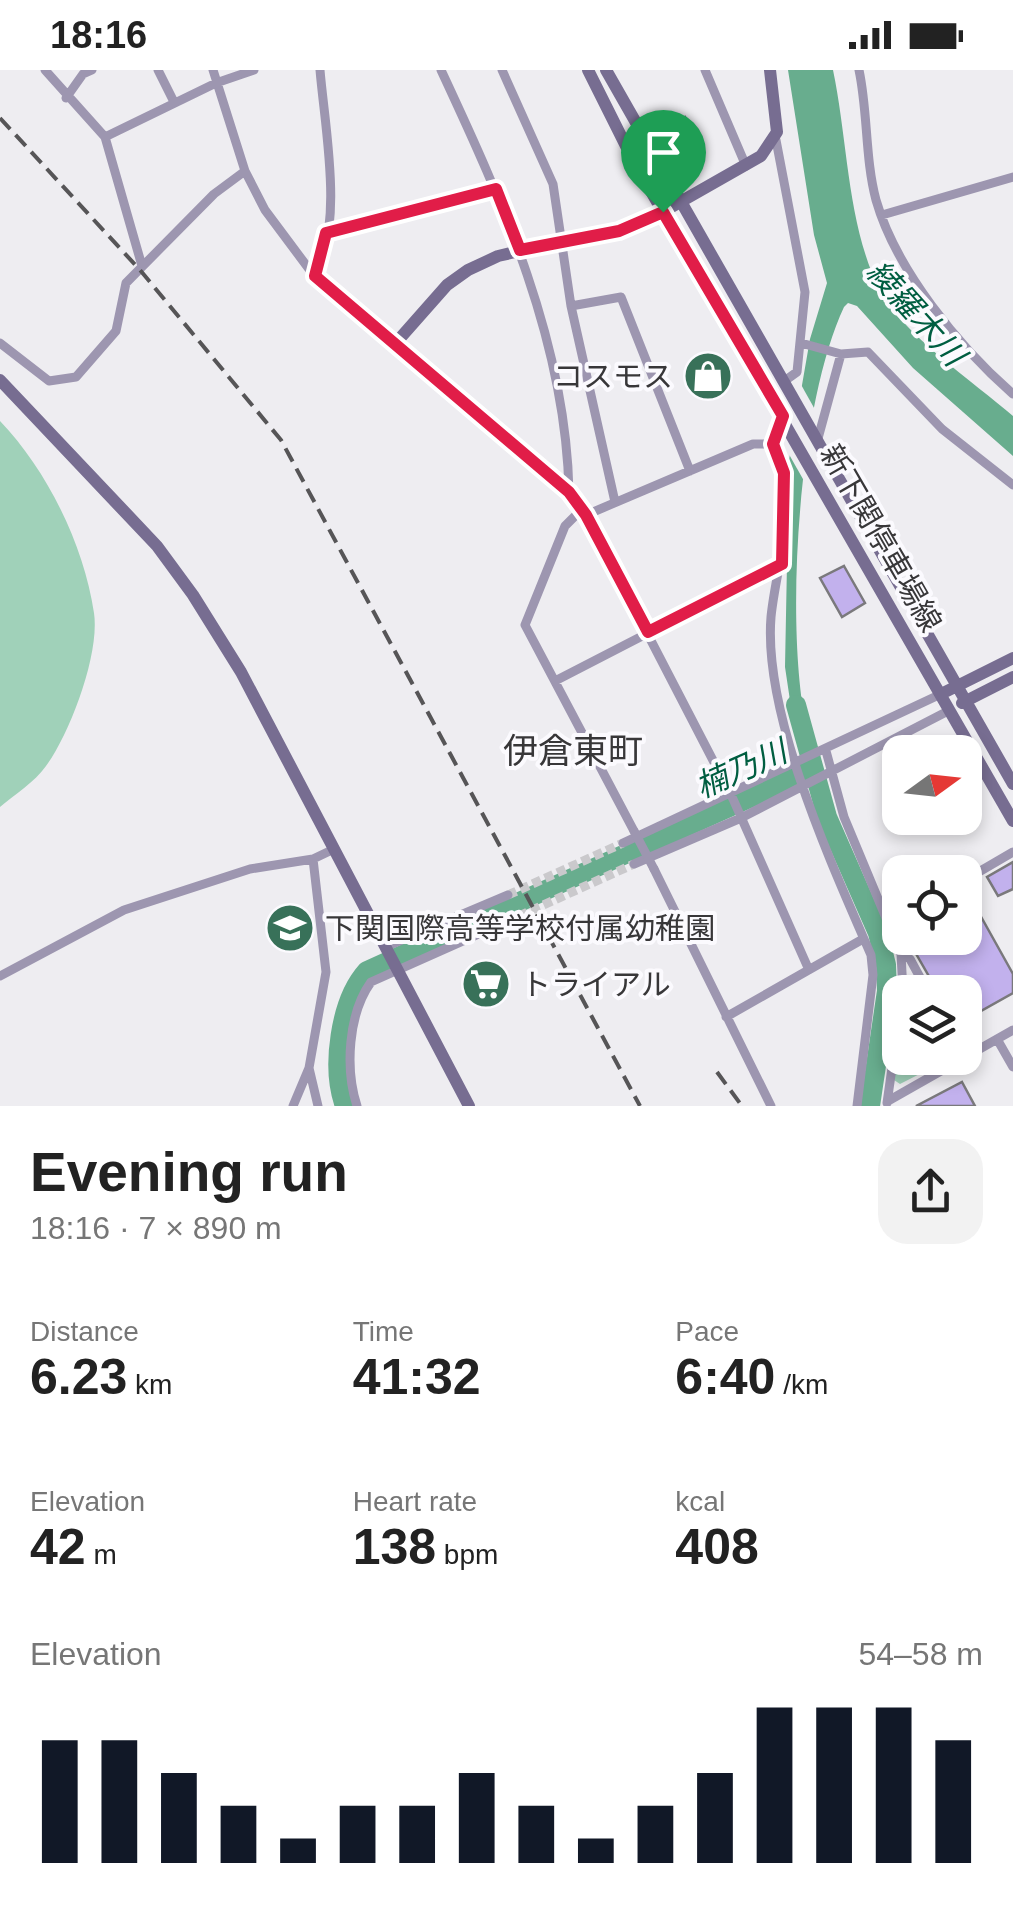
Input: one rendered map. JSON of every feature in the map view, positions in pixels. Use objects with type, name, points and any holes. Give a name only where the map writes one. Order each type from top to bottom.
[{"type":"main road","name":"新下関停車場線","points":[[588,70],[663,212],[1013,821]]},
{"type":"main road","name":"新下関停車場線","points":[[606,70],[678,204],[1013,784]]},
{"type":"main road","points":[[394,345],[457,278],[520,250],[619,231],[663,212],[746,166],[776,140],[770,70]]},
{"type":"main road","points":[[0,380],[157,546],[193,595],[241,672],[469,1106]]},
{"type":"main road","points":[[941,694],[1013,658]]},
{"type":"main road","points":[[950,710],[1013,677]]},
{"type":"street","points":[[45,70],[66,98],[106,136],[142,266]]},
{"type":"street","points":[[66,98],[82,74],[92,70]]},
{"type":"street","points":[[158,70],[174,102]]},
{"type":"street","points":[[213,70],[245,172],[265,210],[315,276],[569,492],[584,512],[732,797],[808,970]]},
{"type":"street","points":[[106,136],[216,83],[254,70]]},
{"type":"street","points":[[315,276],[331,197],[320,70]]},
{"type":"street","points":[[442,70],[520,250],[558,395],[569,492]]},
{"type":"street","points":[[502,70],[544,156],[615,502]]},
{"type":"street","points":[[705,70],[746,166]]},
{"type":"street","points":[[859,70],[882,216],[929,302],[986,370],[1013,394]]},
{"type":"street","points":[[776,140],[806,292],[804,343],[798,372],[783,382]]},
{"type":"street","points":[[0,344],[48,381],[76,377],[116,331],[126,284],[214,194],[245,172]]},
{"type":"street","points":[[882,216],[1013,176]]},
{"type":"street","points":[[326,233],[496,189]]},
{"type":"street","points":[[572,306],[621,297],[690,471]]},
{"type":"street","points":[[804,343],[838,353],[868,352],[942,429],[1013,485]]},
{"type":"street","points":[[817,441],[838,353]]},
{"type":"street","points":[[785,419],[773,444],[784,473],[782,564],[771,618],[775,677],[804,784],[864,938],[873,975],[856,1106]]},
{"type":"street","points":[[771,1106],[654,869],[526,625],[565,526],[584,512],[754,444],[773,444]]},
{"type":"street","points":[[555,681],[782,564]]},
{"type":"street","points":[[623,844],[732,797],[941,694]]},
{"type":"street","points":[[634,864],[831,772],[950,710]]},
{"type":"street","points":[[824,751],[844,817],[882,905]]},
{"type":"street","points":[[0,976],[124,910],[250,869],[313,859],[334,850]]},
{"type":"street","points":[[982,870],[1013,852]]},
{"type":"street","points":[[293,1106],[309,1068],[326,972],[313,859]]},
{"type":"street","points":[[384,947],[508,895]]},
{"type":"street","points":[[357,1106],[351,1046],[363,993],[371,982],[519,916]]},
{"type":"street","points":[[726,1016],[864,938]]},
{"type":"street","points":[[903,955],[910,959],[919,975]]},
{"type":"street","points":[[887,1104],[1013,1030]]},
{"type":"street","points":[[997,1039],[1013,1067]]},
{"type":"street","points":[[309,1068],[318,1106]]},
{"type":"street","points":[[887,1104],[891,1075]]},
{"type":"shaded area","points":[[788,70],[833,70],[860,237],[868,264],[890,306],[940,357],[1013,416],[1013,456],[913,368],[857,306],[848,303],[844,307],[828,349],[806,456],[796,576],[800,686],[807,731],[795,734],[785,667],[789,460],[810,339],[827,283],[814,235]]},
{"type":"shaded area","points":[[0,421],[33,462],[61,510],[82,561],[95,630],[88,671],[55,752],[36,777],[0,807]]},
{"type":"shaded area","points":[[895,1075],[918,1075],[900,1084],[894,1080]]},
{"type":"pier","points":[[799,381],[818,415],[808,488],[786,449]]},
{"type":"building","points":[[685,117],[693,132],[683,138],[685,142],[668,146],[660,131]]},
{"type":"building","points":[[844,566],[865,603],[842,617],[820,578]]},
{"type":"building","points":[[1013,862],[1013,889],[998,896],[987,877]]},
{"type":"building","points":[[982,918],[1013,974],[1013,993],[982,1010],[982,975],[928,975],[917,955],[982,955]]},
{"type":"building","points":[[962,1082],[975,1106],[916,1106]]},
{"type":"waterway","points":[[796,705],[827,817],[878,933],[886,965],[887,991],[870,1106]]},
{"type":"waterway","name":"楠乃川","points":[[345,1106],[339,1073],[344,1017],[367,971],[813,769]]},
{"type":"tunnel","points":[[508,895],[623,843]]},
{"type":"tunnel","points":[[519,916],[634,864]]},
{"type":"railway","points":[[0,118],[140,270],[281,440],[640,1106]]},
{"type":"railway","points":[[717,1072],[742,1106]]},
{"type":"place","name":"コスモス","points":[[708,376]]},
{"type":"place","name":"下関国際高等学校付属幼稚園","points":[[290,928]]},
{"type":"place","name":"トライアル","points":[[486,984]]},
{"type":"district","name":"伊倉東町","points":[[573,750]]},
{"type":"route","points":[[496,189],[520,250],[619,231],[663,212],[783,416],[773,444],[784,473],[782,564],[648,632],[586,515],[569,492],[315,276],[326,233],[496,189]]},
{"type":"water label","name":"綾羅木川","points":[[916,313]]}]
